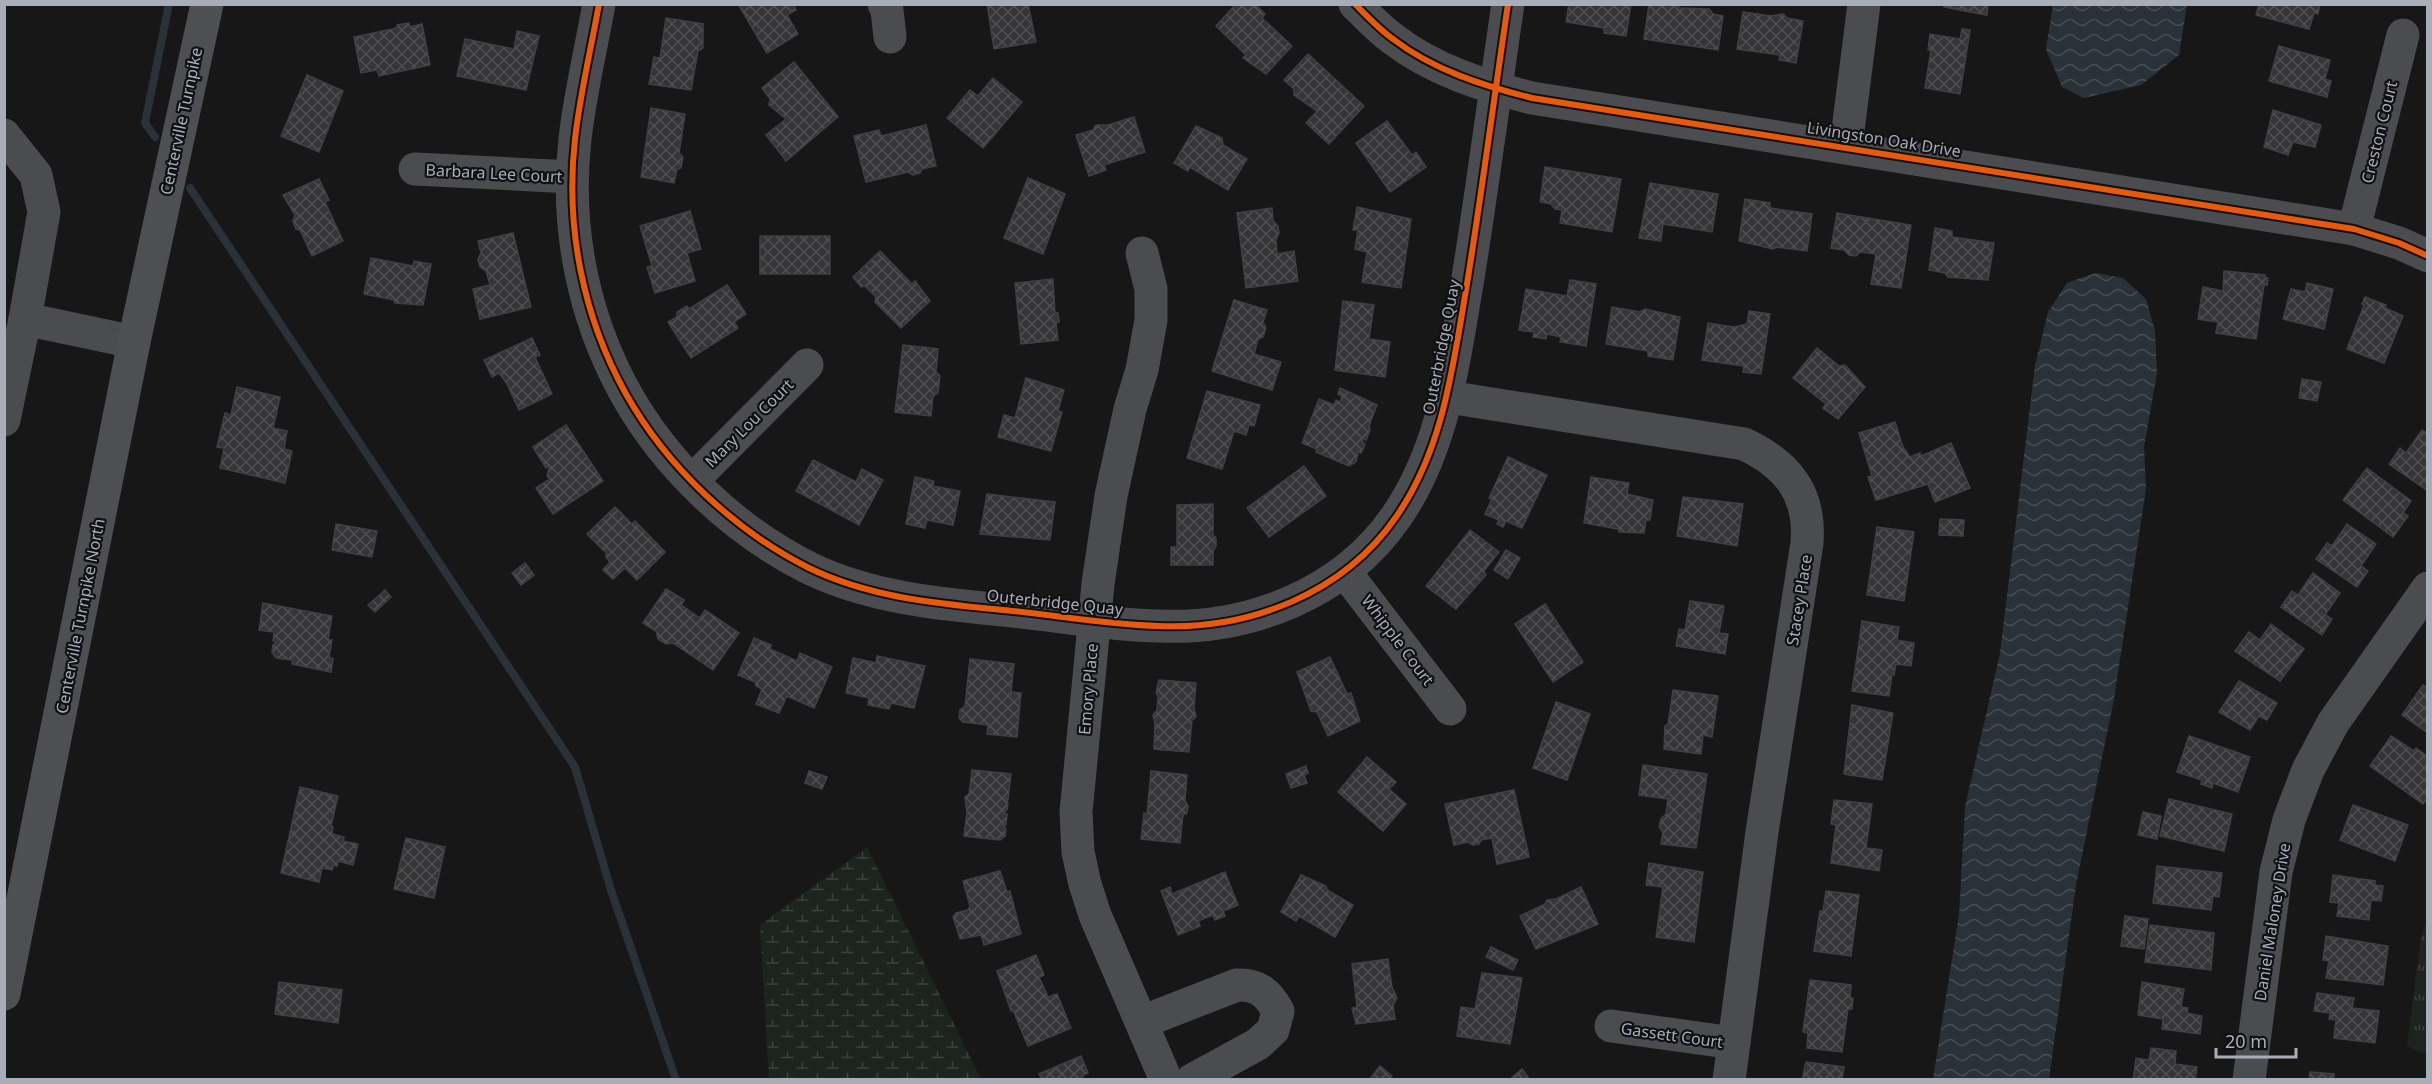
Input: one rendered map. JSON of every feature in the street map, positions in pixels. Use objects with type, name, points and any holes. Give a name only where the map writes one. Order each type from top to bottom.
[{"type":"main road","name":"Centerville Turnpike","points":[[155,238],[207,4]]},
{"type":"main road","name":"Centerville Turnpike North","points":[[4,994],[155,238]]},
{"type":"street","name":"Outerbridge Quay","points":[[598,4],[575,136],[572,177],[573,216],[579,265],[605,351],[633,404],[661,446],[692,481],[724,510],[770,545],[810,568],[854,586],[909,600],[1159,627],[1205,625],[1251,617],[1287,605],[1315,592],[1345,572],[1371,549],[1396,518],[1419,478],[1437,436],[1448,396],[1475,236],[1508,4]]},
{"type":"street","points":[[884,4],[887,10],[890,37]]},
{"type":"street","name":"Livingston Oak Drive","points":[[1355,4],[1393,39],[1417,54],[1468,79],[1532,98],[1846,146],[2354,229],[2399,243],[2427,256]]},
{"type":"street","points":[[1846,146],[1864,4]]},
{"type":"street","name":"Creston Court","points":[[2354,229],[2403,35]]},
{"type":"street","points":[[4,135],[36,175],[44,212],[4,420]]},
{"type":"street","name":"Barbara Lee Court","points":[[415,169],[572,177]]},
{"type":"street","name":"Emory Place","points":[[1142,253],[1151,289],[1151,321],[1142,370],[1130,409],[1111,496],[1094,620],[1076,812],[1078,852],[1095,915],[1166,1080]]},
{"type":"street","points":[[25,319],[134,342]]},
{"type":"street","name":"Mary Lou Court","points":[[692,481],[807,364]]},
{"type":"street","name":"Stacey Place","points":[[1448,396],[1744,444],[1765,454],[1780,466],[1795,484],[1804,506],[1808,543],[1762,832],[1729,1080]]},
{"type":"street","name":"Whipple Court","points":[[1345,572],[1450,709]]},
{"type":"street","name":"Daniel Maloney Drive","points":[[2249,1080],[2276,872],[2289,820],[2308,770],[2333,723],[2427,588]]},
{"type":"street","points":[[1142,1022],[1237,985],[1251,984],[1268,994],[1278,1011],[1273,1030],[1258,1044],[1192,1080]]},
{"type":"street","name":"Gassett Court","points":[[1611,1026],[1734,1043]]},
{"type":"green space","points":[[867,847],[981,1079],[769,1079],[760,925]]},
{"type":"green space","points":[[2427,920],[2427,1055],[2407,1046],[2421,936]]},
{"type":"water","points":[[2053,5],[2187,5],[2179,55],[2141,85],[2084,98],[2062,87],[2046,49]]},
{"type":"water","points":[[2095,273],[2123,278],[2146,299],[2155,331],[2157,373],[2144,447],[2146,489],[2114,699],[2076,885],[2049,1079],[1933,1079],[1959,915],[1965,807],[2000,653],[2035,366],[2048,312],[2067,283]]},
{"type":"building","points":[[738,4],[793,4],[796,10],[787,15],[798,34],[767,53]]},
{"type":"building","points":[[987,4],[1028,4],[1036,42],[994,49]]},
{"type":"building","points":[[1236,4],[1255,4],[1265,14],[1262,18],[1292,46],[1266,74],[1243,58],[1246,55],[1216,26]]},
{"type":"building","points":[[1569,4],[1631,4],[1626,36],[1604,33],[1604,28],[1566,22]]},
{"type":"building","points":[[1649,4],[1679,4],[1679,8],[1709,9],[1713,14],[1723,16],[1718,50],[1644,39]]},
{"type":"building","points":[[1945,4],[1988,4],[1987,15],[1944,7]]},
{"type":"building","points":[[2259,4],[2320,4],[2318,14],[2314,13],[2309,29],[2256,15]]},
{"type":"building","points":[[1743,12],[1771,16],[1783,14],[1787,18],[1803,21],[1796,63],[1779,60],[1780,55],[1737,49]]},
{"type":"building","points":[[666,18],[703,24],[703,48],[698,51],[691,90],[649,84],[654,57],[660,58]]},
{"type":"building","points":[[409,23],[410,27],[422,24],[430,65],[379,76],[377,70],[361,73],[354,37],[397,28],[397,25]]},
{"type":"building","points":[[1962,29],[1970,30],[1960,94],[1925,88],[1931,50],[1928,50],[1930,34],[1960,39]]},
{"type":"building","points":[[517,31],[539,36],[526,90],[457,76],[465,39],[514,49]]},
{"type":"building","points":[[2279,46],[2330,60],[2325,79],[2331,81],[2327,97],[2269,81]]},
{"type":"building","points":[[1308,54],[1364,106],[1329,144],[1306,123],[1317,111],[1294,95],[1294,89],[1284,80]]},
{"type":"building","points":[[794,62],[838,117],[786,161],[766,135],[786,119],[769,105],[770,99],[762,88]]},
{"type":"building","points":[[307,75],[343,91],[319,152],[281,136]]},
{"type":"building","points":[[993,78],[1022,102],[983,148],[947,118],[970,90],[978,96]]},
{"type":"building","points":[[651,108],[685,114],[679,153],[683,157],[674,183],[641,177]]},
{"type":"building","points":[[2273,110],[2321,125],[2315,147],[2293,142],[2288,155],[2264,147]]},
{"type":"building","points":[[1134,117],[1145,152],[1104,165],[1106,170],[1089,176],[1076,135],[1093,130],[1096,125],[1108,125]]},
{"type":"building","points":[[1387,121],[1412,155],[1416,152],[1426,167],[1390,192],[1356,143]]},
{"type":"building","points":[[926,125],[936,166],[922,169],[920,173],[913,175],[908,172],[866,182],[854,136],[879,130],[881,136]]},
{"type":"building","points":[[1196,126],[1222,138],[1223,145],[1247,159],[1228,190],[1190,167],[1188,171],[1174,163]]},
{"type":"building","points":[[1545,167],[1621,179],[1612,232],[1560,223],[1562,210],[1555,209],[1551,204],[1540,202]]},
{"type":"building","points":[[1028,178],[1065,194],[1043,254],[1004,238]]},
{"type":"building","points":[[319,179],[329,200],[325,202],[343,241],[312,256],[300,230],[296,229],[293,221],[295,215],[283,195]]},
{"type":"building","points":[[1650,183],[1718,194],[1712,232],[1663,224],[1661,241],[1639,238]]},
{"type":"building","points":[[1745,199],[1770,203],[1770,208],[1812,214],[1807,251],[1777,247],[1773,249],[1739,241]]},
{"type":"building","points":[[1357,207],[1411,219],[1401,288],[1362,282],[1367,252],[1355,249],[1358,230],[1353,230]]},
{"type":"building","points":[[1272,208],[1273,221],[1278,226],[1279,233],[1276,240],[1277,254],[1294,251],[1298,281],[1246,288],[1237,213]]},
{"type":"building","points":[[690,211],[701,249],[687,253],[695,281],[655,293],[647,267],[652,266],[640,226]]},
{"type":"building","points":[[1837,213],[1911,225],[1901,288],[1871,284],[1876,254],[1860,252],[1856,256],[1849,255],[1844,250],[1831,248]]},
{"type":"building","points":[[1935,228],[1952,231],[1952,237],[1994,243],[1988,280],[1948,277],[1945,273],[1929,270]]},
{"type":"building","points":[[513,233],[531,307],[480,319],[473,289],[490,285],[486,271],[480,267],[478,259],[481,253],[478,241]]},
{"type":"building","points":[[760,236],[830,236],[830,274],[760,274]]},
{"type":"building","points":[[880,251],[912,284],[915,281],[930,301],[901,328],[875,302],[876,297],[865,286],[861,287],[853,277]]},
{"type":"building","points":[[371,258],[413,266],[414,261],[431,264],[423,305],[395,303],[394,300],[364,294]]},
{"type":"building","points":[[2224,271],[2265,275],[2268,278],[2267,285],[2264,285],[2256,339],[2216,333],[2218,322],[2198,319],[2203,287],[2223,291]]},
{"type":"building","points":[[1053,279],[1055,313],[1058,313],[1059,322],[1056,323],[1058,340],[1021,344],[1015,283]]},
{"type":"building","points":[[1570,280],[1596,284],[1586,346],[1560,342],[1561,337],[1547,334],[1546,339],[1533,337],[1534,332],[1519,330],[1526,289],[1567,296]]},
{"type":"building","points":[[2307,283],[2333,289],[2324,329],[2283,319],[2291,289],[2305,292]]},
{"type":"building","points":[[727,285],[746,314],[734,322],[738,328],[691,358],[668,322],[677,317],[677,312],[687,306],[689,309]]},
{"type":"building","points":[[2365,297],[2386,305],[2385,308],[2403,316],[2384,363],[2347,349]]},
{"type":"building","points":[[1234,300],[1267,310],[1263,322],[1266,328],[1263,337],[1258,339],[1254,354],[1281,362],[1272,390],[1212,371]]},
{"type":"building","points":[[1343,301],[1374,305],[1369,339],[1390,342],[1385,377],[1335,370]]},
{"type":"building","points":[[1612,307],[1640,312],[1645,309],[1680,317],[1673,360],[1648,356],[1648,351],[1606,344]]},
{"type":"building","points":[[1749,311],[1770,314],[1761,374],[1743,372],[1744,366],[1702,360],[1708,323],[1734,327],[1747,324]]},
{"type":"building","points":[[532,338],[540,355],[535,357],[552,394],[519,410],[507,384],[499,373],[492,377],[484,360]]},
{"type":"building","points":[[903,345],[938,349],[936,372],[940,376],[938,393],[933,396],[931,416],[895,412]]},
{"type":"building","points":[[1817,348],[1839,366],[1845,365],[1865,387],[1838,419],[1823,408],[1826,404],[1793,378]]},
{"type":"building","points":[[1026,378],[1064,390],[1058,411],[1062,412],[1051,451],[998,437],[1004,415],[1015,418]]},
{"type":"building","points":[[2302,379],[2321,382],[2317,401],[2299,398]]},
{"type":"building","points":[[237,387],[280,397],[273,428],[287,431],[284,449],[292,451],[285,483],[220,468],[224,448],[217,447],[225,413],[231,415]]},
{"type":"building","points":[[1340,388],[1377,405],[1366,440],[1363,439],[1362,442],[1365,444],[1361,453],[1358,452],[1356,462],[1349,466],[1316,452],[1317,449],[1302,443],[1319,399],[1334,405],[1336,400],[1340,402],[1342,396],[1338,394]]},
{"type":"building","points":[[1207,391],[1260,405],[1254,426],[1249,425],[1246,435],[1234,431],[1222,469],[1187,458]]},
{"type":"building","points":[[1895,422],[1903,447],[1910,457],[1920,453],[1921,456],[1951,443],[1970,488],[1935,502],[1928,484],[1876,500],[1868,477],[1872,476],[1859,433]]},
{"type":"building","points":[[566,425],[603,481],[553,514],[536,488],[550,479],[547,476],[549,468],[548,466],[546,468],[533,447]]},
{"type":"building","points":[[2422,430],[2428,434],[2428,491],[2389,464],[2400,448],[2406,453]]},
{"type":"building","points":[[1508,457],[1547,475],[1522,528],[1506,521],[1503,527],[1497,524],[1499,520],[1485,514],[1492,499],[1489,498]]},
{"type":"building","points":[[813,460],[856,482],[862,469],[883,480],[859,525],[796,491]]},
{"type":"building","points":[[1304,466],[1326,496],[1269,537],[1247,508]]},
{"type":"building","points":[[2367,468],[2411,501],[2403,513],[2408,516],[2393,537],[2343,500]]},
{"type":"building","points":[[915,477],[934,481],[933,486],[960,491],[953,525],[927,520],[925,528],[906,524]]},
{"type":"building","points":[[1591,477],[1629,483],[1627,494],[1653,500],[1650,520],[1646,520],[1644,533],[1619,532],[1618,529],[1584,523]]},
{"type":"building","points":[[987,494],[1055,502],[1050,540],[980,534]]},
{"type":"building","points":[[1683,497],[1743,504],[1737,546],[1677,536]]},
{"type":"building","points":[[1213,504],[1213,535],[1216,538],[1216,546],[1213,551],[1213,565],[1171,565],[1171,547],[1177,547],[1177,505]]},
{"type":"building","points":[[615,507],[632,524],[635,521],[665,552],[637,580],[625,568],[613,579],[603,570],[610,562],[606,557],[606,549],[604,551],[587,534]]},
{"type":"building","points":[[1940,519],[1964,520],[1963,536],[1939,535]]},
{"type":"building","points":[[336,524],[377,531],[372,557],[332,550]]},
{"type":"building","points":[[2347,524],[2376,544],[2361,566],[2368,571],[2357,587],[2316,559],[2327,543],[2332,546]]},
{"type":"building","points":[[1877,527],[1914,532],[1904,601],[1867,595]]},
{"type":"building","points":[[1470,530],[1499,552],[1484,571],[1486,575],[1456,609],[1426,586]]},
{"type":"building","points":[[1506,550],[1520,558],[1508,579],[1494,570]]},
{"type":"building","points":[[525,563],[534,575],[521,585],[512,573]]},
{"type":"building","points":[[2313,573],[2340,593],[2325,615],[2332,619],[2322,635],[2281,607],[2292,591],[2298,595]]},
{"type":"building","points":[[666,589],[684,600],[681,605],[700,618],[705,610],[739,633],[713,670],[673,643],[666,644],[658,639],[656,631],[643,623]]},
{"type":"building","points":[[385,590],[391,597],[375,612],[368,605]]},
{"type":"building","points":[[1690,601],[1724,606],[1719,633],[1728,634],[1725,654],[1676,646],[1679,629],[1685,630]]},
{"type":"building","points":[[263,603],[332,616],[328,640],[332,640],[329,657],[333,659],[331,672],[292,664],[293,660],[276,658],[272,652],[273,645],[277,642],[273,641],[274,632],[259,630]]},
{"type":"building","points":[[1545,604],[1583,662],[1553,682],[1515,624]]},
{"type":"building","points":[[1862,621],[1899,627],[1897,640],[1914,643],[1911,666],[1896,664],[1889,696],[1852,691]]},
{"type":"building","points":[[2271,624],[2304,649],[2280,681],[2235,651],[2249,632],[2260,640]]},
{"type":"building","points":[[754,638],[771,645],[770,649],[797,661],[800,653],[832,667],[814,708],[787,696],[779,713],[756,704],[762,689],[756,686],[755,682],[738,675]]},
{"type":"building","points":[[877,656],[925,666],[914,708],[891,703],[889,709],[868,705],[869,698],[846,693],[853,658],[876,663]]},
{"type":"building","points":[[1330,657],[1347,694],[1351,693],[1360,721],[1328,736],[1317,712],[1311,711],[1297,672]]},
{"type":"building","points":[[970,659],[1014,664],[1011,692],[1021,693],[1017,737],[987,734],[988,725],[963,722],[959,718],[960,710],[965,706]]},
{"type":"building","points":[[1159,680],[1196,683],[1194,707],[1196,717],[1192,720],[1189,752],[1154,749],[1153,715],[1157,710],[1158,696],[1156,693]]},
{"type":"building","points":[[2239,681],[2277,703],[2267,720],[2259,716],[2250,730],[2219,712]]},
{"type":"building","points":[[2423,685],[2428,688],[2428,733],[2402,715]]},
{"type":"building","points":[[1673,690],[1718,696],[1712,737],[1703,735],[1701,754],[1664,749],[1665,726],[1668,724]]},
{"type":"building","points":[[1556,702],[1590,714],[1567,780],[1533,768]]},
{"type":"building","points":[[1852,705],[1893,713],[1882,780],[1844,774]]},
{"type":"building","points":[[2189,736],[2250,757],[2238,792],[2213,783],[2212,788],[2201,784],[2202,780],[2177,772]]},
{"type":"building","points":[[2391,736],[2414,751],[2416,748],[2427,756],[2424,759],[2428,761],[2428,798],[2423,804],[2370,766]]},
{"type":"building","points":[[1367,757],[1396,782],[1389,789],[1406,804],[1383,831],[1338,792]]},
{"type":"building","points":[[1643,765],[1707,774],[1696,848],[1661,844],[1663,832],[1659,827],[1661,819],[1666,814],[1668,799],[1639,795]]},
{"type":"building","points":[[1306,766],[1308,773],[1304,775],[1307,783],[1291,788],[1286,774]]},
{"type":"building","points":[[972,770],[1011,774],[1008,799],[1005,798],[1008,802],[1007,810],[1003,813],[1007,814],[1006,825],[1002,824],[1006,829],[1005,836],[1000,840],[964,836],[967,812],[965,797],[969,794]]},
{"type":"building","points":[[809,771],[827,777],[822,789],[805,783]]},
{"type":"building","points":[[1151,771],[1187,775],[1185,801],[1188,806],[1187,813],[1183,815],[1180,843],[1141,839],[1144,813],[1147,814]]},
{"type":"building","points":[[300,787],[338,796],[331,826],[333,827],[332,834],[344,837],[343,841],[358,844],[353,865],[338,861],[337,866],[334,865],[332,870],[322,868],[319,882],[281,873]]},
{"type":"building","points":[[1514,790],[1529,857],[1497,864],[1492,838],[1481,840],[1479,844],[1473,845],[1468,842],[1454,845],[1445,804]]},
{"type":"building","points":[[2169,799],[2232,814],[2224,851],[2160,836]]},
{"type":"building","points":[[1834,800],[1872,804],[1866,848],[1882,850],[1879,871],[1831,863],[1836,825],[1831,824]]},
{"type":"building","points":[[2353,805],[2408,825],[2395,861],[2340,840]]},
{"type":"building","points":[[2143,812],[2161,816],[2157,839],[2138,835]]},
{"type":"building","points":[[406,838],[445,847],[434,898],[394,889]]},
{"type":"building","points":[[1649,863],[1703,872],[1694,942],[1656,937],[1663,887],[1646,885]]},
{"type":"building","points":[[2157,866],[2222,873],[2219,897],[2213,896],[2211,910],[2153,903]]},
{"type":"building","points":[[1000,871],[1007,892],[1010,891],[1021,934],[984,945],[981,935],[960,939],[953,917],[956,913],[968,910],[970,906],[963,881]]},
{"type":"building","points":[[1225,872],[1238,905],[1223,911],[1225,916],[1215,920],[1213,915],[1198,921],[1200,926],[1178,935],[1161,891],[1170,887],[1172,894]]},
{"type":"building","points":[[1301,875],[1326,886],[1327,890],[1353,905],[1335,937],[1299,916],[1296,921],[1281,912]]},
{"type":"building","points":[[2333,875],[2375,881],[2375,885],[2383,886],[2381,901],[2371,900],[2369,920],[2337,916],[2339,903],[2330,902]]},
{"type":"building","points":[[1581,887],[1598,924],[1536,949],[1520,916],[1545,904],[1547,900],[1556,899]]},
{"type":"building","points":[[1826,891],[1859,895],[1851,956],[1814,951],[1820,911],[1823,911]]},
{"type":"building","points":[[2125,916],[2148,919],[2144,949],[2121,946]]},
{"type":"building","points":[[2150,925],[2214,933],[2211,970],[2145,962]]},
{"type":"building","points":[[2326,936],[2388,946],[2383,985],[2326,978],[2329,961],[2323,960]]},
{"type":"building","points":[[1491,947],[1518,960],[1513,970],[1486,957]]},
{"type":"building","points":[[1036,955],[1044,975],[1039,977],[1048,997],[1057,994],[1071,1028],[1028,1046],[1013,1010],[1011,1011],[997,971]]},
{"type":"building","points":[[1388,959],[1392,987],[1397,998],[1393,1005],[1395,1019],[1356,1024],[1352,1008],[1357,1007],[1352,964]]},
{"type":"building","points":[[1482,973],[1522,978],[1510,1044],[1457,1036],[1461,1007],[1475,1009]]},
{"type":"building","points":[[1810,980],[1851,985],[1852,1009],[1848,1009],[1842,1052],[1807,1048],[1808,1033],[1803,1032]]},
{"type":"building","points":[[279,982],[342,990],[338,1023],[275,1014]]},
{"type":"building","points":[[2142,982],[2184,989],[2181,1007],[2188,1008],[2187,1013],[2202,1016],[2200,1034],[2162,1029],[2163,1019],[2138,1015]]},
{"type":"building","points":[[2317,993],[2354,998],[2352,1008],[2379,1011],[2375,1043],[2334,1038],[2336,1020],[2329,1019],[2330,1013],[2314,1011]]},
{"type":"building","points":[[2151,1048],[2176,1051],[2175,1064],[2197,1067],[2195,1080],[2133,1080],[2136,1058],[2149,1060]]},
{"type":"building","points":[[1081,1056],[1088,1073],[1082,1076],[1083,1080],[1042,1080],[1039,1074]]},
{"type":"building","points":[[1806,1062],[1844,1067],[1842,1080],[1802,1080]]},
{"type":"building","points":[[1380,1066],[1392,1076],[1389,1080],[1369,1080]]},
{"type":"building","points":[[1522,1069],[1530,1080],[1509,1080]]},
{"type":"building","points":[[2310,1072],[2334,1074],[2334,1080],[2309,1080]]},
{"type":"waterway","points":[[155,137],[145,123],[169,4]]},
{"type":"waterway","points":[[190,188],[575,767],[611,890],[676,1080]]},
{"type":"cycle path","points":[[599,4],[575,139],[573,172],[575,238],[588,303],[611,365],[643,421],[682,471],[729,516],[782,553],[809,568],[858,587],[909,599],[1104,622],[1158,626],[1192,626],[1226,621],[1259,614],[1291,602],[1321,586],[1349,567],[1374,544],[1396,517],[1412,491],[1436,434],[1457,345],[1508,4]]},
{"type":"cycle path","points":[[1355,4],[1388,35],[1425,60],[1459,76],[1532,98],[2354,229],[2399,243],[2428,256]]}]
